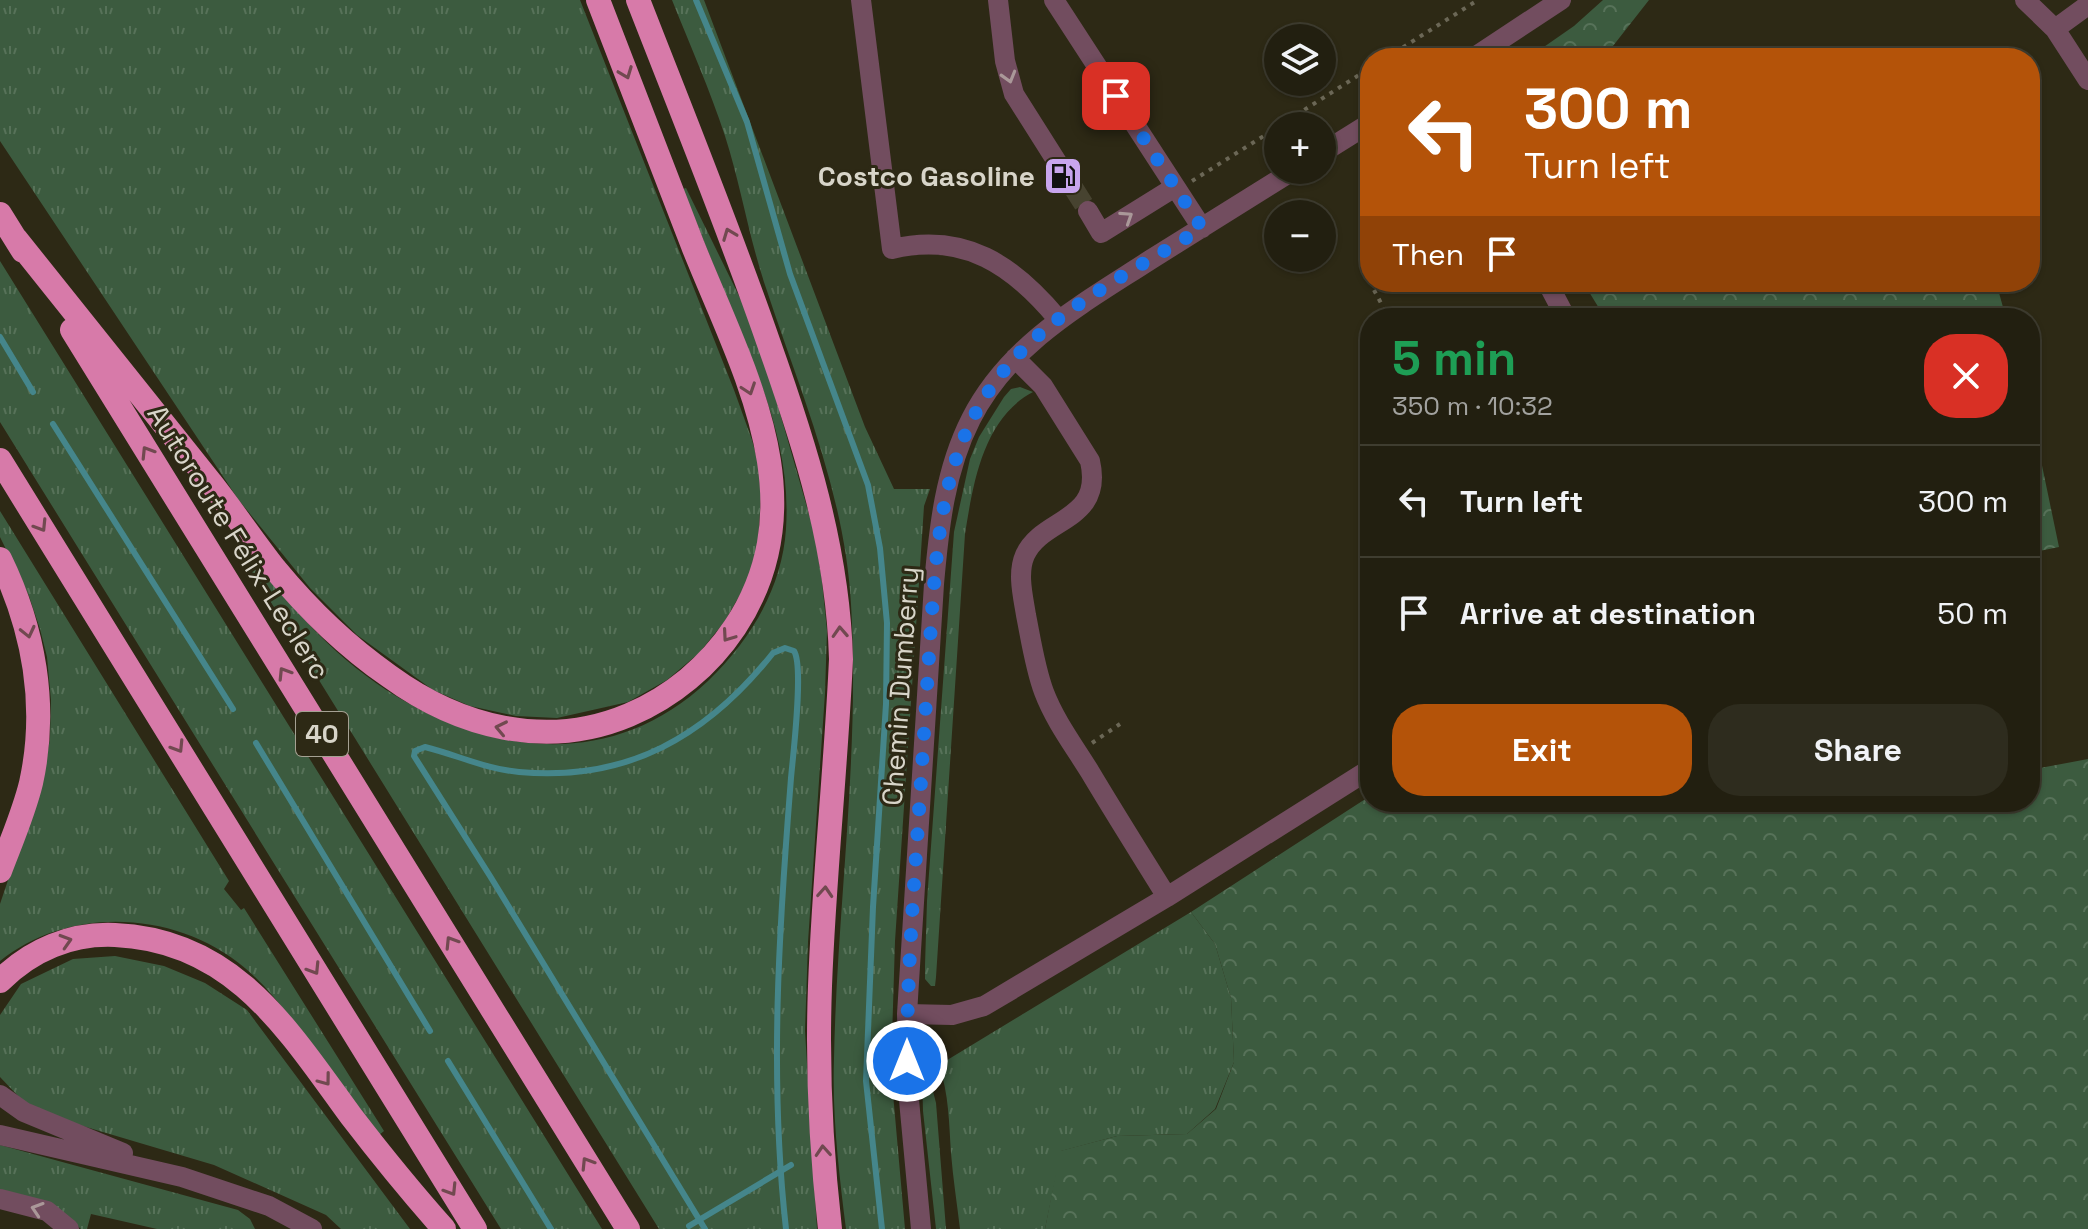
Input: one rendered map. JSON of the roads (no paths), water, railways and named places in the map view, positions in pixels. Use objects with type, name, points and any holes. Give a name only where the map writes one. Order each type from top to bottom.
[{"type":"highway","points":[[16,239],[215,488],[275,569],[309,607],[357,652],[416,695],[460,716],[496,727],[529,732],[568,732],[618,720],[645,708],[689,678],[725,642],[741,618],[763,570],[770,545],[773,477],[769,450],[744,373],[598,0]]},
{"type":"highway","points":[[638,0],[758,310],[806,453],[831,550],[841,659],[823,925],[819,1038],[822,1139],[830,1229]]},
{"type":"highway","name":"Autoroute Félix-Leclerc","points":[[0,214],[628,1229]]},
{"type":"highway","points":[[0,460],[475,1229]]},
{"type":"highway","points":[[0,559],[28,625],[38,710],[38,734],[30,785],[0,871]]},
{"type":"highway","points":[[0,981],[30,957],[47,948],[87,936],[152,939],[201,956],[242,983],[277,1017],[391,1169],[444,1229]]},
{"type":"street","points":[[861,0],[892,249],[921,245],[948,246],[986,257],[1021,279],[1058,319]]},
{"type":"street","points":[[998,0],[1011,86],[1057,162]]},
{"type":"street","points":[[1054,0],[1184,183],[1202,228]]},
{"type":"street","points":[[1488,48],[1561,0]]},
{"type":"street","points":[[2025,0],[2055,29],[2088,80]]},
{"type":"street","points":[[2055,29],[2088,5]]},
{"type":"street","points":[[1336,144],[1360,129]]},
{"type":"street","points":[[1088,211],[1101,233],[1184,183]]},
{"type":"street","name":"Chemin Dumberry","points":[[921,1229],[910,1116],[907,1014],[934,584],[941,518],[952,466],[972,418],[991,387],[1015,358],[1058,319],[1272,184]]},
{"type":"street","points":[[1015,358],[1043,386],[1092,469],[1085,501],[1069,518],[1035,541],[1024,556],[1021,581],[1039,676],[1055,716],[1167,897]]},
{"type":"street","points":[[907,1014],[952,1015],[984,1006],[1167,897],[1360,775]]},
{"type":"street","points":[[0,1095],[18,1109],[41,1120],[182,1177]]},
{"type":"street","points":[[0,1135],[182,1177],[246,1197],[303,1227]]},
{"type":"street","points":[[0,1199],[47,1211],[69,1229]]},
{"type":"waterway","points":[[696,0],[747,122],[790,274],[868,485],[880,548],[887,623],[886,704],[866,1081],[882,1229]]},
{"type":"waterway","points":[[0,337],[33,392]]},
{"type":"waterway","points":[[53,424],[233,709]]},
{"type":"waterway","points":[[705,1229],[414,756],[415,751],[425,747],[507,770],[559,773],[630,761],[692,730],[721,708],[773,653],[785,648],[794,651],[798,674],[778,1003],[778,1116],[786,1229]]},
{"type":"waterway","points":[[256,743],[430,1031]]},
{"type":"waterway","points":[[448,1061],[551,1229]]},
{"type":"waterway","points":[[689,1226],[791,1165]]},
{"type":"tunnel","points":[[1057,162],[1088,211]]},
{"type":"place","name":"Costco Gasoline","points":[[1063,176]]}]
